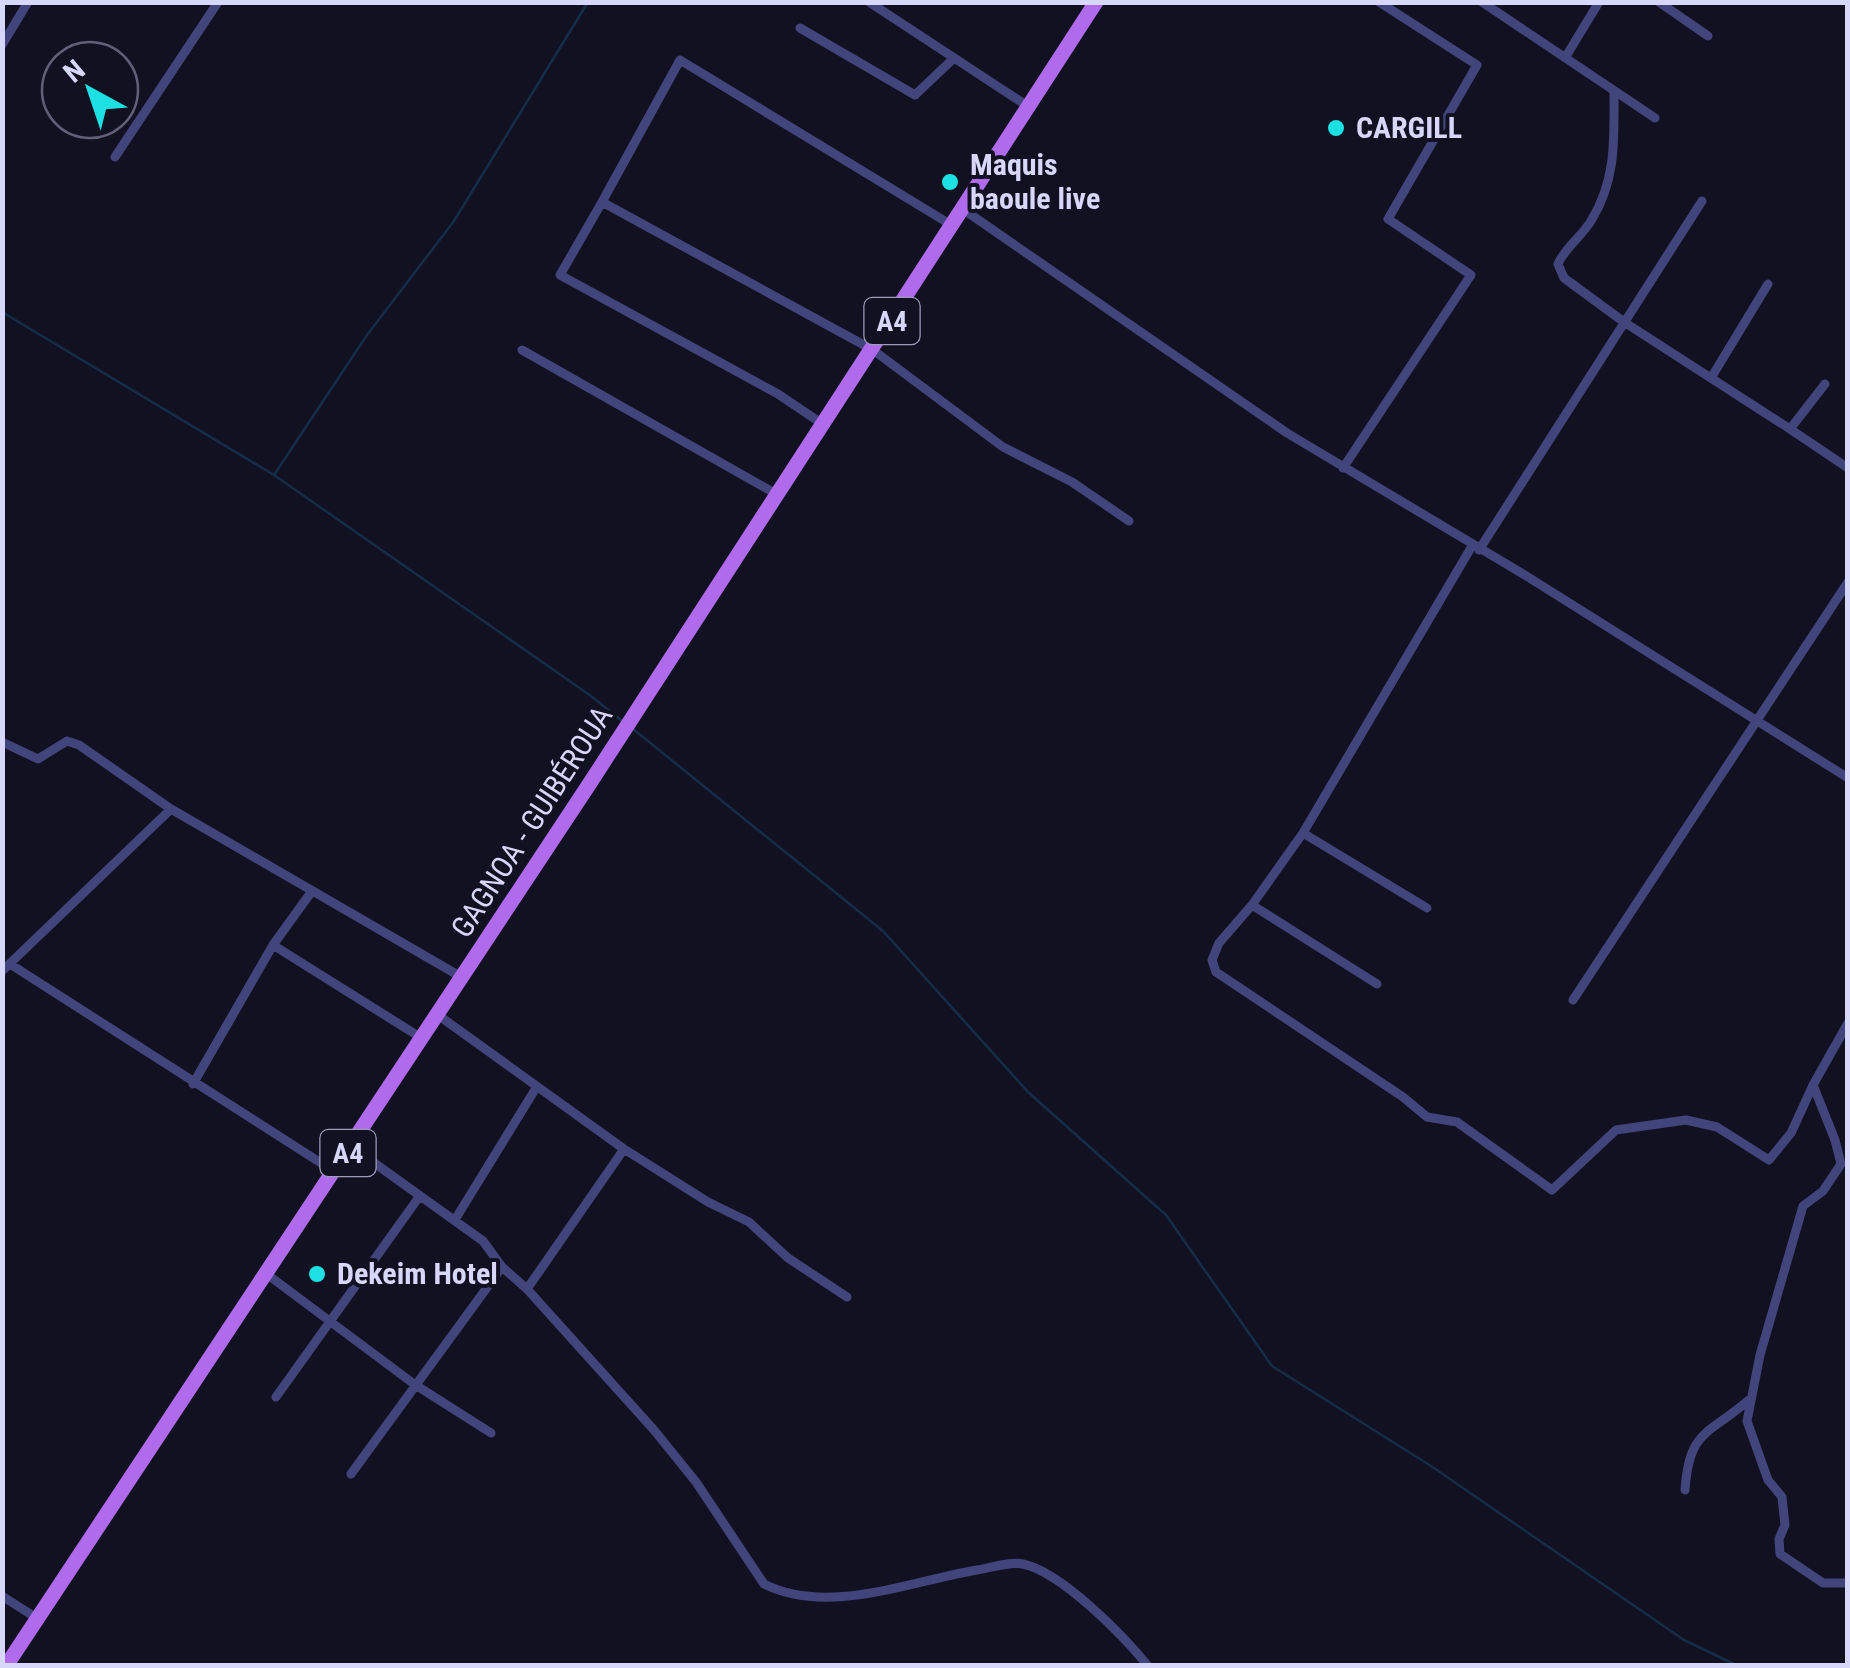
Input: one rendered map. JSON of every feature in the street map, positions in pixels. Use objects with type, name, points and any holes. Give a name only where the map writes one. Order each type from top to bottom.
[{"type":"main road","name":"GAGNOA - GUIBÉROUA","points":[[6,1666],[463,978],[1096,2]]},
{"type":"street","points":[[2,45],[28,2]]},
{"type":"street","points":[[115,158],[218,2]]},
{"type":"street","points":[[869,2],[1029,107]]},
{"type":"street","points":[[1343,468],[1472,276],[1388,219],[1477,65],[1392,6],[1379,2]]},
{"type":"street","points":[[1482,2],[1655,118]]},
{"type":"street","points":[[1566,58],[1599,2]]},
{"type":"street","points":[[1659,2],[1708,36]]},
{"type":"street","points":[[800,28],[915,95],[954,58]]},
{"type":"street","points":[[824,425],[778,394],[560,274],[680,60],[953,226]]},
{"type":"street","points":[[1614,90],[1614,165],[1598,210],[1578,240],[1563,252],[1558,264],[1564,278],[1624,322],[1848,468]]},
{"type":"street","points":[[1702,201],[1476,548],[1303,833],[1252,905],[1219,943],[1212,960],[1216,972],[1427,1117],[1456,1122],[1552,1190],[1616,1130],[1686,1120],[1717,1127],[1770,1160],[1791,1133],[1848,1024]]},
{"type":"street","points":[[602,202],[873,350],[1003,447],[1072,482],[1128,521]]},
{"type":"street","points":[[964,210],[1343,468],[1528,577],[1844,776],[1848,764]]},
{"type":"street","points":[[1710,378],[1768,284]]},
{"type":"street","points":[[522,350],[778,495]]},
{"type":"street","points":[[1790,430],[1825,384]]},
{"type":"street","points":[[1573,1000],[1848,582]]},
{"type":"street","points":[[2,742],[38,759],[67,741],[79,745],[171,809],[463,978]]},
{"type":"street","points":[[171,809],[6,967],[335,1172]]},
{"type":"street","points":[[1303,833],[1427,908]]},
{"type":"street","points":[[193,1084],[272,945],[312,890]]},
{"type":"street","points":[[1252,905],[1377,984]]},
{"type":"street","points":[[272,945],[423,1038]]},
{"type":"street","points":[[438,1015],[624,1148],[708,1202],[748,1222],[788,1258],[846,1297]]},
{"type":"street","points":[[1814,1086],[1840,1164],[1823,1190],[1803,1206],[1749,1400],[1748,1421],[1768,1480],[1782,1497],[1785,1525],[1779,1539],[1780,1554],[1823,1584],[1848,1583]]},
{"type":"street","points":[[456,1218],[536,1088]]},
{"type":"street","points":[[352,1147],[483,1241],[502,1268],[528,1289],[696,1482],[764,1584],[779,1592],[830,1597],[1021,1563],[1053,1578],[1109,1623],[1148,1666]]},
{"type":"street","points":[[528,1289],[624,1148]]},
{"type":"street","points":[[276,1397],[419,1197]]},
{"type":"street","points":[[351,1474],[502,1268]]},
{"type":"street","points":[[268,1275],[414,1384],[492,1433]]},
{"type":"street","points":[[1685,1490],[1687,1459],[1703,1431],[1728,1418],[1749,1400]]},
{"type":"street","points":[[2,1596],[38,1619]]},
{"type":"waterway","points":[[274,475],[367,335],[454,221],[588,2]]},
{"type":"waterway","points":[[2,312],[274,475],[622,721]]},
{"type":"waterway","points":[[633,729],[883,931],[1028,1092],[1166,1215],[1272,1366],[1431,1466],[1684,1640],[1738,1666]]},
{"type":"place","name":"CARGILL","points":[[1336,128]]},
{"type":"place","name":"Maquis baoule live","points":[[950,182]]},
{"type":"place","name":"Dekeim Hotel","points":[[317,1274]]}]
